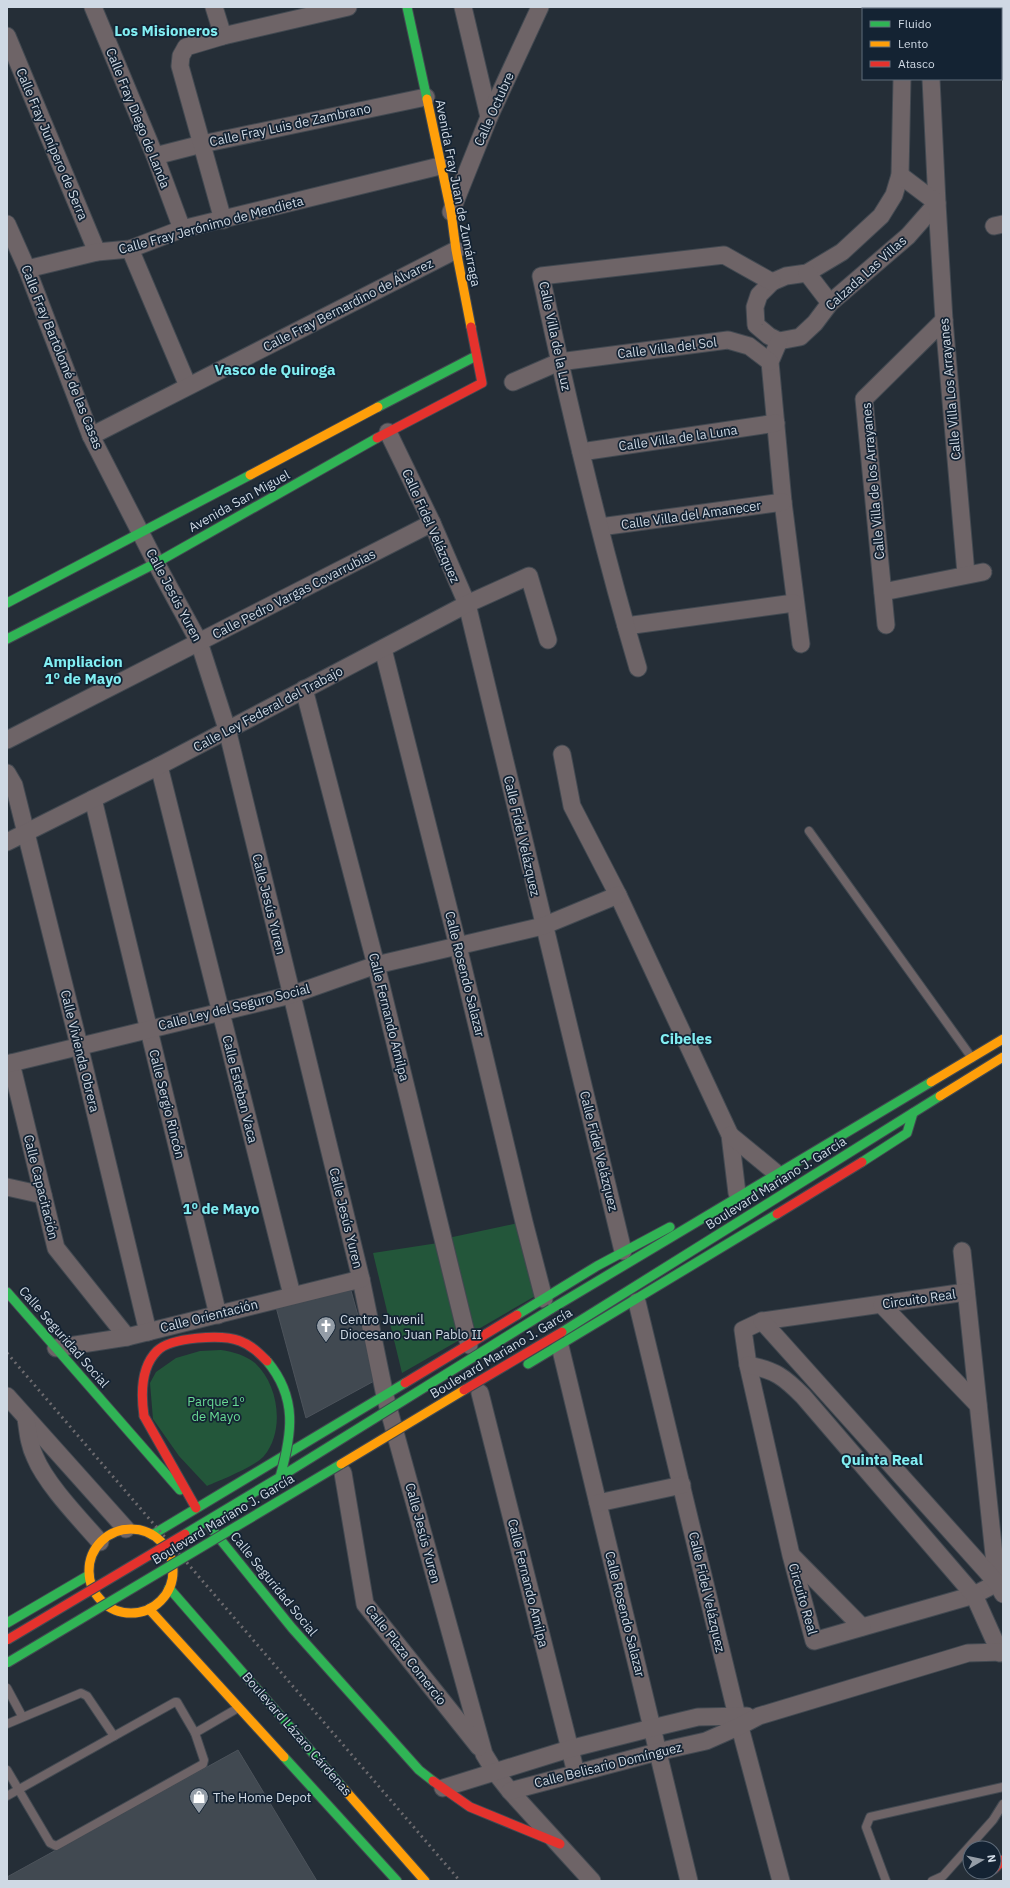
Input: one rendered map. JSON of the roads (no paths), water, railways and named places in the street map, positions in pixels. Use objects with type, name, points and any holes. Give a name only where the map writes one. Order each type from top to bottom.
[{"type":"street","name":"Calle Fray Diego de Landa","points":[[93,7],[155,156],[182,230]]},
{"type":"street","points":[[214,7],[222,36]]},
{"type":"street","points":[[223,220],[180,66],[181,56],[186,47],[317,11],[348,7]]},
{"type":"street","name":"Avenida Fray Juan de Zumárraga","points":[[406,7],[451,212],[456,250],[482,383]]},
{"type":"street","points":[[464,7],[489,117]]},
{"type":"street","name":"Calle Octubre","points":[[451,212],[489,117],[540,7]]},
{"type":"street","name":"Calle Fray Junípero de Serra","points":[[7,36],[97,252]]},
{"type":"street","points":[[800,644],[783,502],[770,362],[779,342],[768,336],[756,325],[755,307],[759,295],[772,282],[786,276],[807,273],[842,252],[881,216],[894,195],[900,175],[902,80]]},
{"type":"street","points":[[931,80],[937,203]]},
{"type":"street","name":"Calle Fray Luis de Zambrano","points":[[155,156],[202,144],[426,97]]},
{"type":"street","name":"Calle Fray Jerónimo de Mendieta","points":[[27,269],[97,252],[130,249],[182,230],[440,166]]},
{"type":"street","points":[[900,175],[937,203]]},
{"type":"street","name":"Calzada Las Villas","points":[[779,342],[800,337],[815,323],[830,303],[908,236],[937,203]]},
{"type":"street","name":"Calle Villa Los Arrayanes","points":[[883,592],[974,573],[944,320],[937,203]]},
{"type":"street","name":"Calle Fray Bartolomé de las Casas","points":[[7,224],[27,269],[91,436],[141,531]]},
{"type":"street","points":[[130,249],[188,386]]},
{"type":"street","name":"Calle Fray Bernardino de Álvarez","points":[[91,436],[456,250]]},
{"type":"street","name":"Calle Villa de la Luz","points":[[638,668],[581,452],[559,362],[541,276],[724,255],[772,282]]},
{"type":"street","points":[[807,273],[830,303]]},
{"type":"street","name":"Calle Villa de los Arrayanes","points":[[886,625],[864,399],[944,320]]},
{"type":"street","name":"Calle Villa del Sol","points":[[513,382],[559,362],[728,340],[749,346],[770,362]]},
{"type":"street","name":"Avenida San Miguel","points":[[7,603],[141,531],[476,356]]},
{"type":"street","name":"Avenida San Miguel","points":[[7,640],[156,563],[388,432],[482,383]]},
{"type":"street","name":"Calle Villa de la Luna","points":[[581,452],[776,423]]},
{"type":"street","name":"Calle Fidel Velázquez","points":[[388,432],[432,523],[467,604],[543,926],[623,1251]]},
{"type":"street","name":"Calle Villa del Amanecer","points":[[600,527],[783,502]]},
{"type":"street","name":"Calle Pedro Vargas Covarrubias","points":[[7,740],[432,523]]},
{"type":"street","name":"Calle Jesús Yuren","points":[[141,531],[156,563],[200,642],[227,729],[361,1279],[385,1396],[484,1754],[495,1772],[510,1791],[560,1844],[592,1881]]},
{"type":"street","name":"Calle Ley Federal del Trabajo","points":[[7,842],[159,766],[467,604],[529,576],[548,640]]},
{"type":"street","points":[[626,626],[794,603]]},
{"type":"street","name":"Calle Rosendo Salazar","points":[[383,649],[458,946],[524,1222],[548,1304]]},
{"type":"street","name":"Calle Fernando Amilpa","points":[[304,689],[376,965],[469,1345]]},
{"type":"street","points":[[562,754],[572,806],[618,895],[730,1135],[737,1193]]},
{"type":"street","name":"Calle Esteban Vaca","points":[[159,766],[292,1295]]},
{"type":"street","name":"Calle Vivienda Obrera","points":[[7,773],[14,785],[26,832],[148,1332]]},
{"type":"street","name":"Calle Sergio Rincón","points":[[93,799],[150,1029],[218,1315]]},
{"type":"street","name":"Calle Ley del Seguro Social","points":[[9,1063],[291,995],[376,965],[543,926],[618,895]]},
{"type":"street","name":"Boulevard Mariano J. García","points":[[7,1640],[280,1477],[548,1304],[817,1152],[1003,1039]]},
{"type":"street","name":"Boulevard Mariano J. García","points":[[7,1663],[561,1339],[1003,1057]]},
{"type":"street","name":"Calle Capacitación","points":[[9,1063],[56,1248],[127,1337]]},
{"type":"street","points":[[520,1370],[561,1339],[637,1302],[742,1238],[906,1133],[913,1113]]},
{"type":"street","points":[[730,1135],[775,1172]]},
{"type":"street","points":[[152,1535],[469,1345],[548,1304],[623,1251],[775,1172],[817,1152]]},
{"type":"street","points":[[7,1187],[43,1195]]},
{"type":"street","name":"Circuito Real","points":[[962,1251],[978,1405],[1000,1588],[814,1641],[790,1555],[748,1365],[743,1330],[762,1321],[966,1292]]},
{"type":"street","name":"Calle Orientación","points":[[56,1348],[127,1337],[361,1279]]},
{"type":"street","name":"Calle Seguridad Social","points":[[7,1292],[196,1508],[292,1628],[413,1764],[470,1807],[560,1844]]},
{"type":"street","name":"Calle Fidel Velázquez","points":[[637,1302],[738,1721],[781,1881]]},
{"type":"street","points":[[882,1305],[978,1405]]},
{"type":"street","points":[[762,1321],[1000,1588]]},
{"type":"street","points":[[196,1508],[144,1416],[141,1395],[147,1367],[157,1350],[175,1343],[203,1336],[241,1341],[272,1364],[284,1392],[291,1421],[288,1448],[280,1477]]},
{"type":"street","name":"Calle Rosendo Salazar","points":[[561,1339],[598,1503],[689,1881]]},
{"type":"street","points":[[748,1365],[764,1368],[784,1377],[803,1396],[974,1595],[997,1632],[1002,1653]]},
{"type":"street","name":"Calle Fernando Amilpa","points":[[479,1393],[576,1773]]},
{"type":"street","points":[[7,1396],[126,1529]]},
{"type":"street","points":[[26,1418],[28,1438],[35,1458],[54,1487],[100,1542]]},
{"type":"street","points":[[172,1570],[223,1543],[370,1457]]},
{"type":"street","points":[[872,1476],[889,1462]]},
{"type":"street","name":"Calle Plaza Comercio","points":[[343,1473],[365,1604],[484,1754]]},
{"type":"street","points":[[598,1503],[682,1485]]},
{"type":"street","points":[[135,1529],[152,1535],[167,1550],[172,1570],[169,1588],[158,1604],[149,1609],[130,1613],[120,1612],[110,1608],[100,1600],[92,1588],[89,1575],[89,1563],[93,1552],[100,1542],[116,1531],[135,1529]]},
{"type":"street","points":[[790,1555],[862,1627]]},
{"type":"street","points":[[7,1623],[89,1575]]},
{"type":"street","name":"Boulevard Lázaro Cárdenas","points":[[169,1588],[402,1876]]},
{"type":"street","points":[[42,1602],[54,1609],[62,1618],[64,1636]]},
{"type":"street","points":[[7,1672],[110,1608]]},
{"type":"street","name":"Boulevard Lázaro Cárdenas","points":[[149,1609],[239,1708],[402,1876],[426,1881]]},
{"type":"street","name":"Calle Belisario Domínguez","points":[[968,1653],[997,1632]]},
{"type":"street","name":"Calle Belisario Domínguez","points":[[738,1721],[698,1717],[570,1749],[520,1764],[526,1786],[657,1752],[706,1741],[738,1721],[968,1653],[1002,1653]]},
{"type":"street","points":[[443,1788],[520,1764]]},
{"type":"street","points":[[510,1791],[526,1786]]},
{"type":"lane","points":[[809,831],[972,1058]]},
{"type":"lane","points":[[7,1688],[22,1716]]},
{"type":"lane","points":[[7,1724],[22,1716],[81,1693],[87,1696],[114,1736]]},
{"type":"lane","points":[[7,1770],[18,1790],[50,1843],[56,1846],[203,1764],[204,1760],[195,1734],[177,1702],[175,1702],[18,1790],[7,1796]]},
{"type":"lane","points":[[195,1734],[239,1708]]},
{"type":"lane","points":[[886,1881],[866,1828],[870,1817],[1003,1787]]},
{"type":"lane","points":[[932,1881],[943,1876],[993,1820],[1003,1804]]},
{"type":"railway","points":[[7,1353],[460,1881]]},
{"type":"place","name":"Centro Juvenil Diocesano Juan Pablo II","points":[[326,1343]]},
{"type":"place","name":"The Home Depot","points":[[199,1814]]},
{"type":"district","name":"Los Misioneros","points":[[166,30]]},
{"type":"district","name":"Vasco de Quiroga","points":[[275,369]]},
{"type":"district","name":"Ampliacion 1º de Mayo","points":[[83,670]]},
{"type":"district","name":"Cibeles","points":[[686,1038]]},
{"type":"district","name":"1º de Mayo","points":[[221,1208]]},
{"type":"district","name":"Quinta Real","points":[[882,1459]]},
{"type":"park label","name":"Parque 1º de Mayo","points":[[216,1408]]}]
